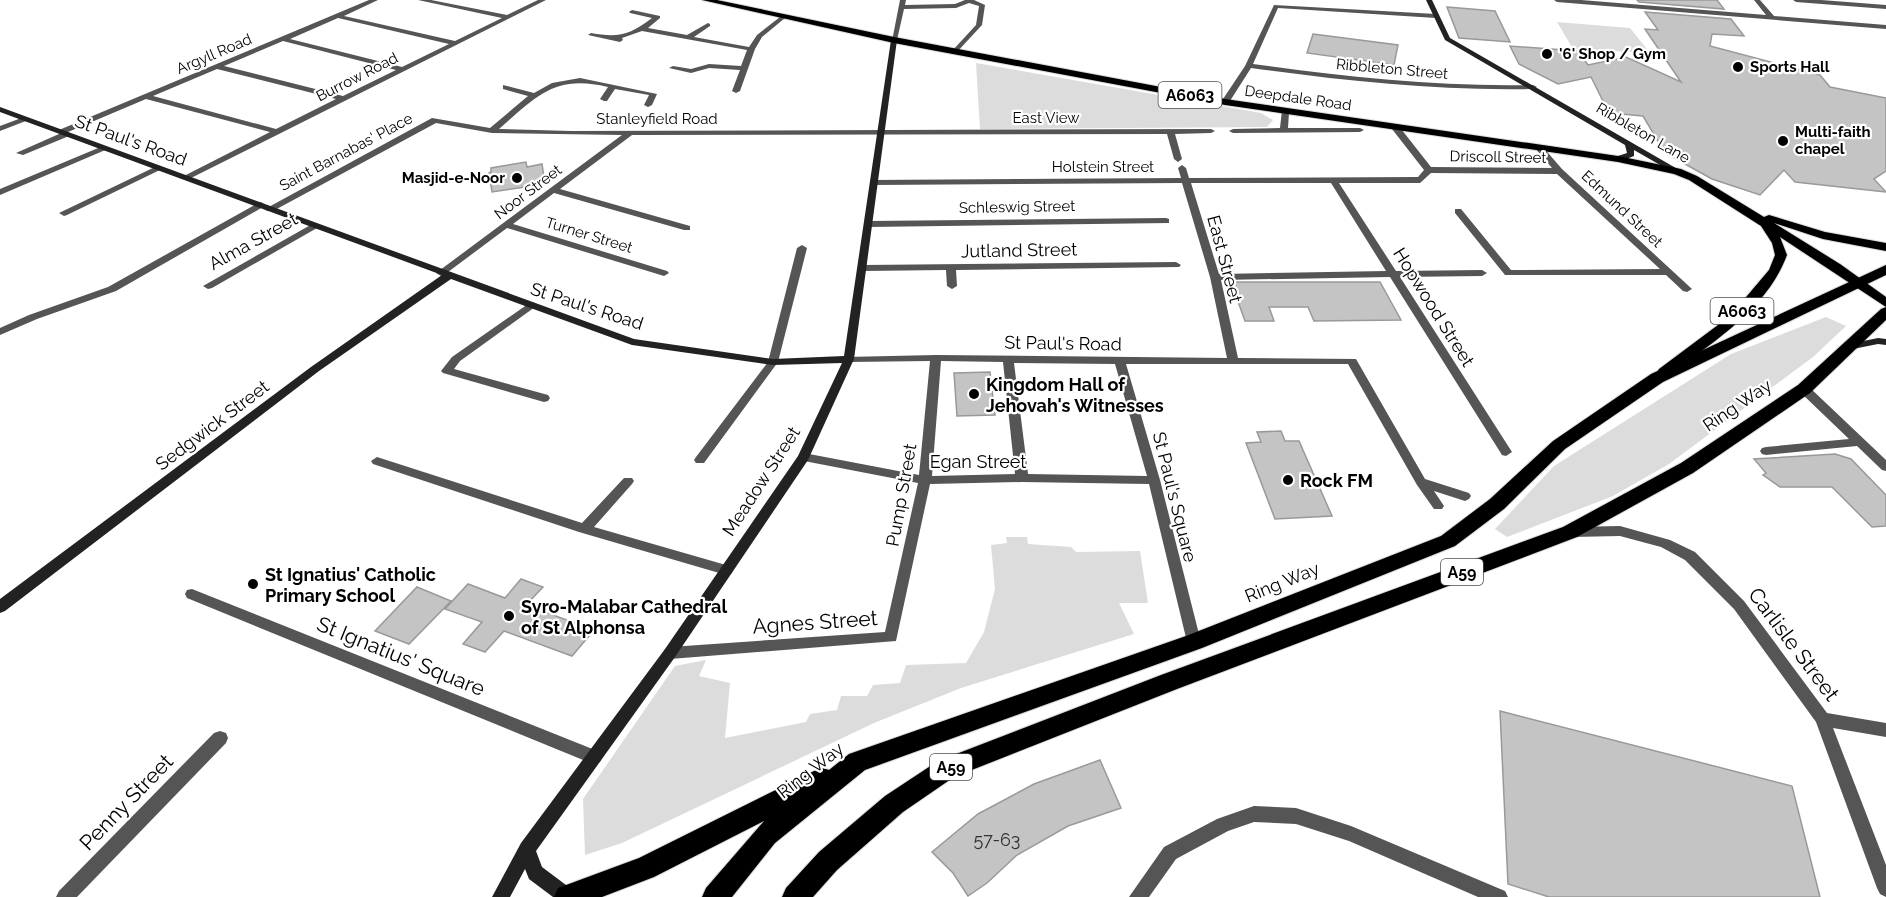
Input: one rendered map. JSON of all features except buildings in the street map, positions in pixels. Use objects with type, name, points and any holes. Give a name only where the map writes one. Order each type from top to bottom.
[{"type":"highway","name":"A59","points":[[1858,281],[1886,269]]},
{"type":"highway","name":"Ring Way","points":[[715,897],[766,835],[857,762],[1194,642],[1448,542],[1497,504],[1559,445],[1657,378],[1858,281]]},
{"type":"highway","name":"Ring Way","points":[[795,897],[828,861],[894,804],[946,769],[1158,686],[1570,532],[1687,468],[1804,389],[1886,312]]},
{"type":"highway","points":[[568,897],[645,868],[857,762]]},
{"type":"main road","name":"Deepdale Road","points":[[706,0],[782,18],[1225,102],[1618,159],[1677,171]]},
{"type":"main road","name":"Ribbleton Lane","points":[[1677,171],[1693,178],[1858,281],[1886,303]]},
{"type":"main road","name":"A6063","points":[[1747,211],[1823,235],[1864,245],[1886,247]]},
{"type":"main road","name":"A6063","points":[[1657,378],[1735,319],[1775,271],[1781,255],[1778,243],[1764,222]]},
{"type":"street","name":"Argyll Road","points":[[20,153],[375,0]]},
{"type":"street","points":[[421,0],[507,18]]},
{"type":"street","name":"Burrow Road","points":[[184,178],[543,0]]},
{"type":"street","name":"Ribbleton Lane","points":[[1429,0],[1447,39],[1677,171]]},
{"type":"street","points":[[1557,0],[1886,27]]},
{"type":"street","points":[[1691,0],[1701,12]]},
{"type":"street","points":[[1757,0],[1772,18]]},
{"type":"street","points":[[1796,0],[1886,7]]},
{"type":"street","points":[[894,40],[903,3],[956,6],[971,1],[982,5],[979,25],[956,51]]},
{"type":"street","points":[[1225,102],[1249,66],[1275,3],[1436,16]]},
{"type":"street","points":[[613,39],[642,29],[658,17],[632,12]]},
{"type":"street","points":[[337,16],[454,43]]},
{"type":"street","points":[[736,91],[751,49],[759,36],[782,18]]},
{"type":"street","points":[[688,37],[708,25]]},
{"type":"street","points":[[642,29],[751,49]]},
{"type":"street","points":[[591,35],[627,42]]},
{"type":"street","points":[[283,39],[402,69]]},
{"type":"street","name":"Meadow Street","points":[[501,897],[528,849],[670,653],[804,457],[849,359],[894,40]]},
{"type":"street","points":[[673,68],[691,71],[709,66],[746,65]]},
{"type":"street","name":"Ribbleton Street","points":[[1249,66],[1382,83],[1476,89],[1533,87]]},
{"type":"street","points":[[217,67],[344,99]]},
{"type":"street","points":[[492,131],[533,95],[556,84],[580,80],[653,94],[648,105]]},
{"type":"street","points":[[604,99],[613,86]]},
{"type":"street","points":[[506,87],[533,95]]},
{"type":"street","points":[[147,97],[277,132]]},
{"type":"street","name":"St Paul's Road","points":[[0,109],[632,342],[773,362],[936,358],[1233,360]]},
{"type":"street","points":[[1284,130],[1285,112]]},
{"type":"street","points":[[0,129],[27,119]]},
{"type":"street","name":"Stanleyfield Road","points":[[435,120],[492,131],[880,132]]},
{"type":"street","name":"Saint Barnabas' Place","points":[[0,332],[33,317],[112,289],[435,120]]},
{"type":"street","points":[[1395,127],[1429,170]]},
{"type":"street","points":[[1233,131],[1360,130]]},
{"type":"street","name":"East Street","points":[[1170,131],[1215,277],[1233,360]]},
{"type":"street","name":"East View","points":[[880,132],[1211,131]]},
{"type":"street","name":"Noor Street","points":[[445,274],[506,225],[630,133]]},
{"type":"street","points":[[1618,159],[1631,154],[1629,144]]},
{"type":"street","points":[[0,192],[106,148]]},
{"type":"street","name":"Edmund Street","points":[[1539,148],[1559,171],[1687,289]]},
{"type":"street","points":[[64,213],[160,168]]},
{"type":"street","name":"Driscoll Street","points":[[1333,180],[1420,180],[1429,170],[1559,171]]},
{"type":"street","name":"Holstein Street","points":[[874,182],[1333,180]]},
{"type":"street","name":"Hopwood Street","points":[[1333,180],[1506,452]]},
{"type":"street","points":[[553,190],[687,228]]},
{"type":"street","points":[[1458,211],[1508,273],[1669,272]]},
{"type":"street","name":"Schleswig Street","points":[[869,224],[1166,221]]},
{"type":"street","name":"Turner Street","points":[[506,225],[664,273]]},
{"type":"street","name":"Alma Street","points":[[208,286],[314,226]]},
{"type":"street","points":[[700,460],[773,362],[802,248]]},
{"type":"street","name":"Jutland Street","points":[[863,268],[1176,265]]},
{"type":"street","points":[[951,267],[952,286]]},
{"type":"street","points":[[1215,277],[1482,273]]},
{"type":"street","name":"Sedgwick Street","points":[[0,607],[315,369],[445,274]]},
{"type":"street","points":[[531,305],[456,359],[447,370],[544,398]]},
{"type":"street","points":[[1848,347],[1886,342]]},
{"type":"street","name":"Pump Street","points":[[891,638],[925,480],[936,358]]},
{"type":"street","points":[[1008,359],[1022,478]]},
{"type":"street","points":[[1233,360],[1352,361],[1421,482],[1438,506]]},
{"type":"street","name":"St Paul's Square","points":[[1120,361],[1154,480],[1194,642]]},
{"type":"street","points":[[1804,389],[1886,467]]},
{"type":"street","points":[[1766,451],[1861,442]]},
{"type":"street","name":"Egan Street","points":[[804,457],[925,480],[1022,478],[1154,480]]},
{"type":"street","points":[[376,461],[584,529],[726,570]]},
{"type":"street","points":[[584,529],[628,481]]},
{"type":"street","points":[[1421,482],[1466,496]]},
{"type":"street","name":"Carlisle Street","points":[[1570,532],[1620,531],[1665,543],[1690,556],[1739,605],[1822,719],[1886,888]]},
{"type":"street","name":"St Ignatius' Square","points":[[192,594],[594,757]]},
{"type":"street","name":"Agnes Street","points":[[670,653],[891,638]]},
{"type":"street","points":[[1822,719],[1886,730]]},
{"type":"street","name":"Penny Street","points":[[65,897],[220,738]]},
{"type":"street","points":[[1138,897],[1170,853],[1223,825],[1254,814],[1296,816],[1351,834],[1499,897]]},
{"type":"street","points":[[528,849],[535,873],[568,897]]},
{"type":"shaded area","points":[[1557,22],[1630,28],[1650,53],[1573,49]]},
{"type":"shaded area","points":[[976,63],[1261,113],[1273,120],[1267,127],[980,129]]},
{"type":"shaded area","points":[[1826,317],[1846,326],[1813,357],[1669,464],[1613,496],[1507,537],[1495,529],[1554,466],[1731,354]]},
{"type":"shaded area","points":[[1006,537],[1027,537],[1028,544],[1071,547],[1076,552],[1140,551],[1148,603],[1119,603],[1134,634],[961,688],[874,723],[622,843],[585,855],[583,799],[675,666],[706,660],[699,676],[730,683],[725,738],[806,722],[810,714],[837,710],[841,696],[867,696],[873,685],[900,683],[906,665],[966,663],[984,632],[995,589],[991,545],[1007,543]]},
{"type":"place","name":"'6' Shop / Gym","points":[[1547,54]]},
{"type":"place","name":"Sports Hall","points":[[1738,67]]},
{"type":"place","name":"Multi-faith chapel","points":[[1783,141]]},
{"type":"place","name":"Masjid-e-Noor","points":[[517,178]]},
{"type":"place","name":"Kingdom Hall of Jehovah's Witnesses","points":[[974,394]]},
{"type":"place","name":"Rock FM","points":[[1288,480]]},
{"type":"place","name":"St Ignatius' Catholic Primary School","points":[[253,584]]},
{"type":"place","name":"Syro-Malabar Cathedral of St Alphonsa","points":[[509,616]]}]
